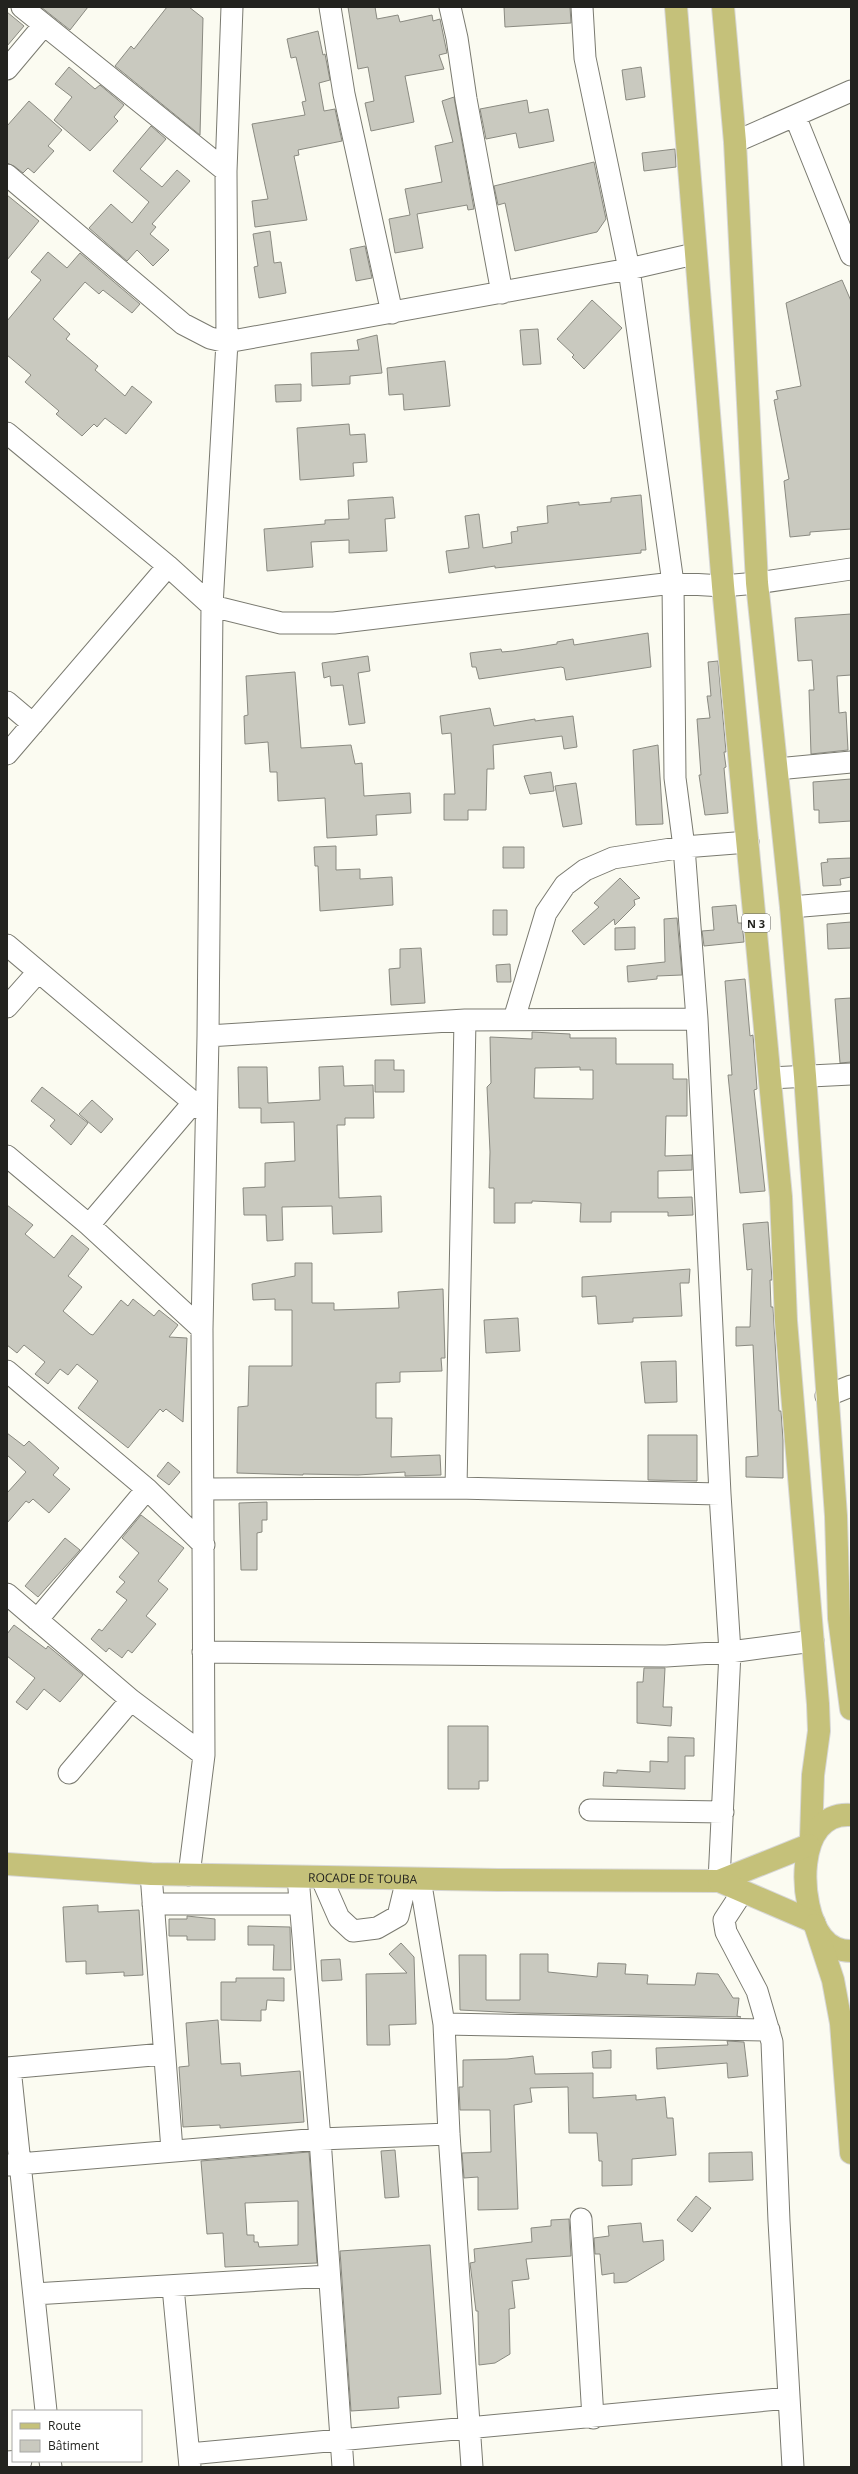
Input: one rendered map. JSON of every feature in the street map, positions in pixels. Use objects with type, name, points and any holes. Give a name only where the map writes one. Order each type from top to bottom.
[{"type":"main road","name":"N 3","points":[[676,7],[690,164],[694,254],[723,586],[781,1197],[786,1321],[813,1641],[819,1731],[813,1775],[810,1842]]},
{"type":"main road","points":[[723,7],[735,142],[757,583],[791,907],[817,1230],[826,1396],[845,1617],[851,1709]]},
{"type":"main road","points":[[851,1815],[830,1819],[816,1831],[810,1842],[806,1869],[807,1893],[814,1924],[833,1980],[841,2023],[851,2153]]},
{"type":"main road","name":"ROCADE DE TOUBA","points":[[719,1881],[810,1842]]},
{"type":"main road","name":"ROCADE DE TOUBA","points":[[7,1864],[152,1874],[189,1875],[414,1879],[719,1881],[814,1924]]},
{"type":"main road","points":[[814,1924],[829,1944],[836,1948],[851,1951]]},
{"type":"street","points":[[22,7],[226,171]]},
{"type":"street","points":[[189,1875],[204,1755],[204,1489],[200,1108],[208,1036],[212,606],[227,342],[226,171],[232,7]]},
{"type":"street","points":[[330,7],[344,94],[392,313]]},
{"type":"street","points":[[450,7],[458,38],[466,99],[502,293]]},
{"type":"street","points":[[582,7],[585,58],[629,269],[673,583],[675,778],[684,847],[697,1020],[720,1494],[730,1652],[719,1881]]},
{"type":"street","points":[[7,69],[44,25]]},
{"type":"street","points":[[735,142],[851,91]]},
{"type":"street","points":[[795,116],[851,255]]},
{"type":"street","points":[[7,175],[183,324],[210,338],[227,342],[502,293],[629,269],[694,254]]},
{"type":"street","points":[[7,433],[168,566],[212,606],[280,623],[334,623],[673,583],[723,586],[757,583],[851,569]]},
{"type":"street","points":[[7,754],[168,566]]},
{"type":"street","points":[[7,702],[33,724]]},
{"type":"street","points":[[777,769],[851,762]]},
{"type":"street","points":[[514,1019],[546,913],[565,885],[584,870],[613,858],[684,847],[748,842]]},
{"type":"street","points":[[791,907],[851,902]]},
{"type":"street","points":[[7,945],[200,1108]]},
{"type":"street","points":[[7,1007],[38,972]]},
{"type":"street","points":[[208,1036],[465,1020],[697,1020]]},
{"type":"street","points":[[456,1488],[465,1020]]},
{"type":"street","points":[[770,1078],[851,1074]]},
{"type":"street","points":[[89,1224],[200,1108]]},
{"type":"street","points":[[7,1156],[89,1224],[202,1329]]},
{"type":"street","points":[[7,1371],[147,1489],[204,1545]]},
{"type":"street","points":[[826,1396],[851,1386]]},
{"type":"street","points":[[204,1489],[456,1488],[720,1494]]},
{"type":"street","points":[[37,1620],[147,1489]]},
{"type":"street","points":[[7,1594],[131,1700],[204,1755]]},
{"type":"street","points":[[203,1652],[666,1656],[730,1652],[813,1641]]},
{"type":"street","points":[[69,1773],[131,1700]]},
{"type":"street","points":[[590,1810],[723,1812]]},
{"type":"street","points":[[152,1874],[172,2150]]},
{"type":"street","points":[[298,1877],[320,2140],[328,2276],[343,2467]]},
{"type":"street","points":[[321,1877],[339,1918],[353,1931],[377,1928],[398,1916],[414,1879]]},
{"type":"street","points":[[414,1879],[444,2024],[448,2134],[472,2467]]},
{"type":"street","points":[[743,1891],[724,1920],[726,1932],[757,1991],[772,2042],[793,2467]]},
{"type":"street","points":[[153,1904],[300,1904]]},
{"type":"street","points":[[444,2024],[769,2030]]},
{"type":"street","points":[[46,2410],[34,2294],[14,2164],[9,2068],[164,2054]]},
{"type":"street","points":[[14,2164],[172,2150],[320,2140],[448,2134]]},
{"type":"street","points":[[581,2219],[593,2418]]},
{"type":"street","points":[[34,2294],[173,2287],[328,2276]]},
{"type":"street","points":[[173,2287],[189,2461],[340,2440],[470,2430],[789,2398]]},
{"type":"building","points":[[41,7],[88,7],[70,30]]},
{"type":"building","points":[[167,7],[189,7],[203,18],[200,135],[115,66],[131,46],[134,49]]},
{"type":"building","points":[[348,7],[375,7],[377,19],[398,15],[400,22],[432,15],[433,21],[440,19],[447,53],[439,55],[444,69],[405,76],[414,122],[371,131],[365,103],[374,101],[368,67],[358,69]]},
{"type":"building","points":[[504,7],[570,7],[571,23],[505,27]]},
{"type":"building","points":[[7,12],[24,26],[7,46]]},
{"type":"building","points":[[318,31],[323,55],[325,54],[330,80],[319,83],[324,111],[335,109],[342,141],[298,150],[299,155],[294,156],[307,220],[255,227],[252,201],[268,199],[252,124],[305,115],[302,102],[306,101],[296,57],[291,58],[287,39]]},
{"type":"building","points":[[69,67],[95,89],[100,85],[124,105],[114,117],[118,121],[90,151],[54,120],[72,97],[55,84]]},
{"type":"building","points":[[641,67],[645,97],[626,100],[622,70]]},
{"type":"building","points":[[454,97],[474,209],[468,210],[467,205],[417,214],[423,248],[395,253],[389,219],[410,215],[405,189],[442,182],[435,146],[453,142],[442,101]]},
{"type":"building","points":[[527,100],[529,113],[548,109],[554,141],[519,148],[516,133],[486,139],[480,109]]},
{"type":"building","points":[[29,101],[62,130],[48,146],[54,151],[34,173],[28,168],[23,173],[7,163],[7,126]]},
{"type":"building","points":[[151,126],[166,139],[140,169],[162,187],[177,170],[190,181],[152,224],[156,227],[150,234],[169,250],[153,266],[137,250],[127,261],[89,228],[111,204],[132,223],[149,202],[113,171]]},
{"type":"building","points":[[675,149],[676,167],[644,171],[642,153]]},
{"type":"building","points":[[594,162],[606,219],[597,232],[515,251],[505,203],[498,205],[494,186]]},
{"type":"building","points":[[7,195],[39,221],[7,260]]},
{"type":"building","points":[[270,231],[274,263],[281,262],[286,293],[259,298],[254,267],[258,266],[253,234]]},
{"type":"building","points":[[365,246],[372,278],[356,281],[350,249]]},
{"type":"building","points":[[48,252],[67,268],[80,253],[140,304],[132,313],[103,290],[99,294],[85,282],[53,319],[70,334],[66,339],[98,366],[95,370],[125,396],[132,386],[152,402],[126,434],[105,418],[97,427],[94,424],[82,436],[56,414],[59,411],[25,382],[31,375],[7,355],[7,321],[41,280],[31,272]]},
{"type":"building","points":[[842,280],[851,301],[851,529],[810,532],[810,535],[790,537],[784,481],[789,479],[774,400],[778,399],[776,391],[801,386],[786,303]]},
{"type":"building","points":[[592,300],[622,328],[584,369],[572,357],[574,355],[557,339]]},
{"type":"building","points":[[538,329],[541,364],[523,365],[520,330]]},
{"type":"building","points":[[377,335],[382,373],[350,376],[350,384],[312,386],[311,353],[359,350],[357,340]]},
{"type":"building","points":[[445,361],[450,406],[404,410],[403,394],[389,395],[387,368]]},
{"type":"building","points":[[301,384],[301,401],[276,402],[275,385]]},
{"type":"building","points":[[349,424],[350,435],[365,434],[367,462],[353,463],[354,476],[300,480],[297,428]]},
{"type":"building","points":[[641,495],[646,550],[641,550],[641,553],[495,568],[495,566],[449,573],[446,551],[469,548],[465,516],[479,514],[483,548],[512,543],[511,532],[518,531],[517,527],[548,523],[547,506],[579,502],[579,505],[611,502],[611,498]]},
{"type":"building","points":[[393,497],[395,518],[385,519],[387,551],[349,553],[349,540],[311,542],[313,567],[267,571],[264,529],[325,524],[325,520],[349,519],[348,500]]},
{"type":"building","points":[[851,614],[851,675],[837,676],[839,713],[846,712],[848,750],[811,754],[809,690],[814,690],[812,660],[798,661],[795,618]]},
{"type":"building","points":[[648,633],[651,667],[566,680],[564,668],[561,667],[479,679],[476,667],[472,667],[470,653],[501,649],[502,652],[513,651],[557,644],[557,642],[573,639],[574,645]]},
{"type":"building","points":[[368,656],[370,671],[358,673],[365,723],[349,725],[343,685],[331,686],[330,676],[324,678],[322,663]]},
{"type":"building","points":[[718,661],[726,752],[724,752],[726,767],[724,768],[728,813],[705,815],[699,775],[701,775],[697,719],[710,718],[707,696],[711,696],[708,662]]},
{"type":"building","points":[[295,672],[301,748],[351,745],[355,764],[362,763],[364,796],[410,793],[411,813],[376,815],[377,835],[327,838],[325,798],[278,801],[277,772],[270,772],[268,742],[245,744],[244,716],[248,715],[246,676]]},
{"type":"building","points":[[490,708],[494,726],[535,719],[535,721],[573,716],[577,747],[564,749],[562,736],[493,745],[494,769],[487,769],[486,810],[468,810],[468,820],[444,820],[444,794],[455,794],[451,733],[442,734],[440,716]]},
{"type":"building","points":[[658,745],[663,824],[636,825],[633,750]]},
{"type":"building","points":[[551,772],[554,791],[530,794],[524,776]]},
{"type":"building","points":[[851,779],[851,821],[819,823],[819,810],[814,810],[813,782]]},
{"type":"building","points":[[576,783],[582,824],[563,827],[555,786]]},
{"type":"building","points":[[336,846],[336,870],[360,869],[360,879],[392,877],[393,905],[320,911],[318,866],[315,866],[314,847]]},
{"type":"building","points":[[503,847],[524,847],[524,868],[503,868]]},
{"type":"building","points":[[851,858],[851,877],[840,879],[841,885],[823,886],[821,863],[828,862],[827,859]]},
{"type":"building","points":[[620,878],[640,898],[634,900],[635,905],[615,925],[614,919],[584,945],[572,931],[599,907],[594,903]]},
{"type":"building","points":[[736,905],[738,923],[742,923],[744,942],[704,946],[702,931],[714,930],[712,907]]},
{"type":"building","points":[[493,910],[507,910],[507,935],[493,935]]},
{"type":"building","points":[[677,918],[682,975],[657,976],[657,979],[628,982],[627,966],[665,962],[664,919]]},
{"type":"building","points":[[851,922],[851,948],[828,949],[827,924]]},
{"type":"building","points":[[635,927],[635,949],[615,950],[615,928]]},
{"type":"building","points":[[421,948],[425,1003],[391,1005],[389,969],[400,968],[400,949]]},
{"type":"building","points":[[510,964],[511,982],[497,982],[496,965]]},
{"type":"building","points":[[745,979],[750,1036],[753,1035],[757,1089],[754,1090],[765,1191],[740,1193],[728,1075],[732,1075],[725,981]]},
{"type":"building","points":[[851,998],[851,1062],[840,1063],[835,999]]},
{"type":"building","points":[[532,1032],[570,1034],[570,1038],[616,1038],[616,1064],[673,1064],[673,1079],[687,1079],[687,1116],[666,1116],[665,1156],[692,1155],[692,1170],[658,1171],[658,1198],[692,1197],[693,1215],[668,1216],[668,1212],[611,1212],[611,1222],[580,1222],[581,1203],[532,1201],[532,1203],[515,1203],[515,1223],[494,1223],[494,1188],[489,1188],[490,1152],[487,1087],[491,1083],[490,1037],[532,1039]],"holes":[[[580,1067],[580,1070],[593,1070],[593,1099],[534,1098],[535,1068]]]},
{"type":"building","points":[[375,1060],[394,1060],[394,1070],[404,1070],[404,1092],[375,1092]]},
{"type":"building","points":[[343,1066],[344,1086],[373,1085],[374,1118],[345,1118],[345,1125],[337,1125],[339,1198],[381,1196],[382,1232],[333,1234],[332,1206],[282,1207],[283,1240],[267,1241],[266,1215],[244,1215],[243,1188],[265,1187],[265,1163],[295,1161],[294,1122],[261,1123],[261,1108],[239,1108],[238,1067],[267,1067],[268,1103],[320,1100],[319,1067]]},
{"type":"building","points":[[42,1087],[88,1123],[71,1145],[50,1126],[55,1120],[31,1101]]},
{"type":"building","points":[[92,1100],[113,1119],[101,1133],[79,1114]]},
{"type":"building","points":[[7,1205],[33,1225],[25,1234],[54,1258],[72,1235],[89,1249],[68,1276],[82,1287],[63,1311],[90,1334],[93,1335],[121,1300],[128,1306],[133,1299],[154,1316],[159,1310],[178,1325],[169,1337],[187,1338],[183,1422],[166,1409],[163,1412],[160,1409],[128,1448],[78,1408],[98,1381],[77,1364],[68,1375],[60,1369],[48,1384],[35,1374],[45,1362],[24,1345],[17,1353],[7,1345]]},
{"type":"building","points":[[768,1222],[772,1280],[770,1280],[771,1307],[773,1307],[779,1411],[781,1411],[783,1440],[783,1478],[746,1477],[746,1457],[758,1456],[753,1345],[736,1346],[736,1327],[750,1327],[752,1269],[747,1270],[743,1224]]},
{"type":"building","points":[[295,1263],[312,1263],[312,1303],[334,1303],[334,1310],[399,1308],[398,1292],[443,1289],[445,1358],[441,1358],[442,1371],[400,1372],[400,1382],[376,1383],[376,1418],[392,1418],[391,1457],[440,1455],[441,1475],[405,1476],[405,1472],[358,1475],[237,1473],[238,1407],[248,1406],[249,1366],[292,1366],[292,1310],[275,1310],[275,1299],[253,1300],[252,1284],[295,1276]]},
{"type":"building","points":[[690,1269],[689,1283],[680,1283],[682,1316],[633,1318],[633,1322],[598,1324],[596,1296],[582,1297],[582,1277]]},
{"type":"building","points":[[518,1318],[520,1351],[486,1353],[484,1320]]},
{"type":"building","points":[[676,1361],[677,1402],[645,1403],[641,1362]]},
{"type":"building","points":[[7,1433],[24,1446],[29,1441],[59,1468],[53,1475],[70,1489],[49,1513],[33,1499],[29,1503],[26,1501],[7,1523],[7,1493],[26,1472],[7,1455]]},
{"type":"building","points":[[648,1435],[697,1435],[697,1481],[648,1480]]},
{"type":"building","points":[[168,1462],[180,1472],[169,1485],[157,1476]]},
{"type":"building","points":[[267,1502],[267,1520],[262,1520],[262,1532],[257,1533],[257,1570],[241,1570],[239,1503]]},
{"type":"building","points":[[141,1515],[184,1548],[158,1581],[168,1589],[146,1616],[156,1624],[132,1653],[128,1650],[122,1658],[109,1648],[106,1652],[91,1639],[99,1629],[102,1631],[127,1600],[116,1592],[125,1582],[119,1577],[139,1553],[122,1538]]},
{"type":"building","points":[[65,1538],[80,1550],[38,1597],[25,1586]]},
{"type":"building","points":[[14,1625],[46,1649],[48,1646],[83,1675],[60,1702],[44,1689],[27,1710],[16,1702],[35,1678],[7,1656],[7,1634]]},
{"type":"building","points":[[644,1668],[665,1668],[663,1707],[672,1707],[671,1726],[637,1723],[637,1682],[643,1682]]},
{"type":"building","points":[[448,1726],[488,1726],[488,1781],[479,1781],[479,1789],[448,1789]]},
{"type":"building","points":[[668,1737],[694,1738],[694,1756],[685,1756],[685,1789],[603,1786],[604,1772],[617,1773],[617,1770],[650,1772],[650,1761],[668,1762]]},
{"type":"building","points":[[98,1905],[98,1912],[139,1910],[143,1975],[124,1976],[124,1972],[86,1974],[86,1961],[66,1962],[63,1907]]},
{"type":"building","points":[[187,1916],[215,1919],[215,1940],[187,1940],[187,1936],[169,1936],[169,1919],[187,1919]]},
{"type":"building","points":[[248,1926],[290,1927],[291,1970],[273,1970],[274,1945],[248,1945]]},
{"type":"building","points":[[401,1943],[414,1957],[416,2024],[389,2025],[390,2045],[367,2045],[366,1974],[407,1973],[389,1954]]},
{"type":"building","points":[[520,1954],[548,1954],[548,1972],[597,1977],[598,1963],[626,1964],[625,1974],[648,1975],[647,1984],[695,1985],[697,1973],[718,1974],[733,1998],[739,1998],[737,2016],[741,2017],[520,2013],[460,2010],[459,1955],[486,1955],[486,2000],[520,2000]]},
{"type":"building","points":[[340,1959],[342,1980],[322,1981],[321,1960]]},
{"type":"building","points":[[236,1978],[284,1978],[284,2001],[267,2000],[266,2010],[261,2010],[261,2021],[221,2020],[221,1982],[236,1982]]},
{"type":"building","points":[[218,2020],[221,2064],[240,2063],[241,2076],[300,2071],[304,2122],[220,2128],[220,2125],[183,2127],[179,2067],[189,2066],[186,2023]]},
{"type":"building","points":[[727,2041],[744,2042],[748,2076],[728,2078],[727,2063],[657,2069],[656,2048],[728,2045]]},
{"type":"building","points":[[611,2050],[611,2068],[593,2068],[592,2052]]},
{"type":"building","points":[[533,2056],[535,2074],[593,2073],[593,2098],[636,2095],[636,2100],[665,2097],[667,2118],[673,2118],[676,2155],[632,2159],[632,2185],[602,2186],[602,2161],[599,2161],[597,2133],[569,2133],[568,2087],[530,2088],[532,2102],[514,2105],[518,2209],[478,2210],[478,2177],[464,2178],[462,2153],[491,2152],[490,2110],[460,2110],[459,2087],[463,2087],[463,2060],[507,2059]]},
{"type":"building","points":[[395,2150],[399,2197],[385,2198],[381,2151]]},
{"type":"building","points":[[309,2152],[317,2263],[225,2267],[223,2233],[207,2234],[201,2161]],"holes":[[[298,2201],[298,2245],[259,2247],[258,2242],[254,2242],[254,2235],[247,2235],[245,2203]]]},
{"type":"building","points":[[752,2152],[753,2180],[709,2182],[709,2153]]},
{"type":"building","points":[[696,2196],[711,2208],[692,2232],[677,2220]]},
{"type":"building","points":[[569,2219],[571,2256],[526,2259],[529,2279],[512,2281],[515,2308],[509,2309],[510,2354],[495,2363],[479,2365],[478,2311],[476,2311],[470,2263],[475,2262],[474,2249],[532,2242],[531,2228],[551,2226],[551,2220]]},
{"type":"building","points":[[641,2223],[643,2242],[663,2240],[664,2260],[627,2282],[614,2283],[614,2273],[602,2275],[600,2254],[595,2254],[594,2238],[609,2236],[608,2226]]},
{"type":"building","points":[[430,2245],[441,2394],[398,2397],[399,2408],[351,2411],[340,2251]]}]
